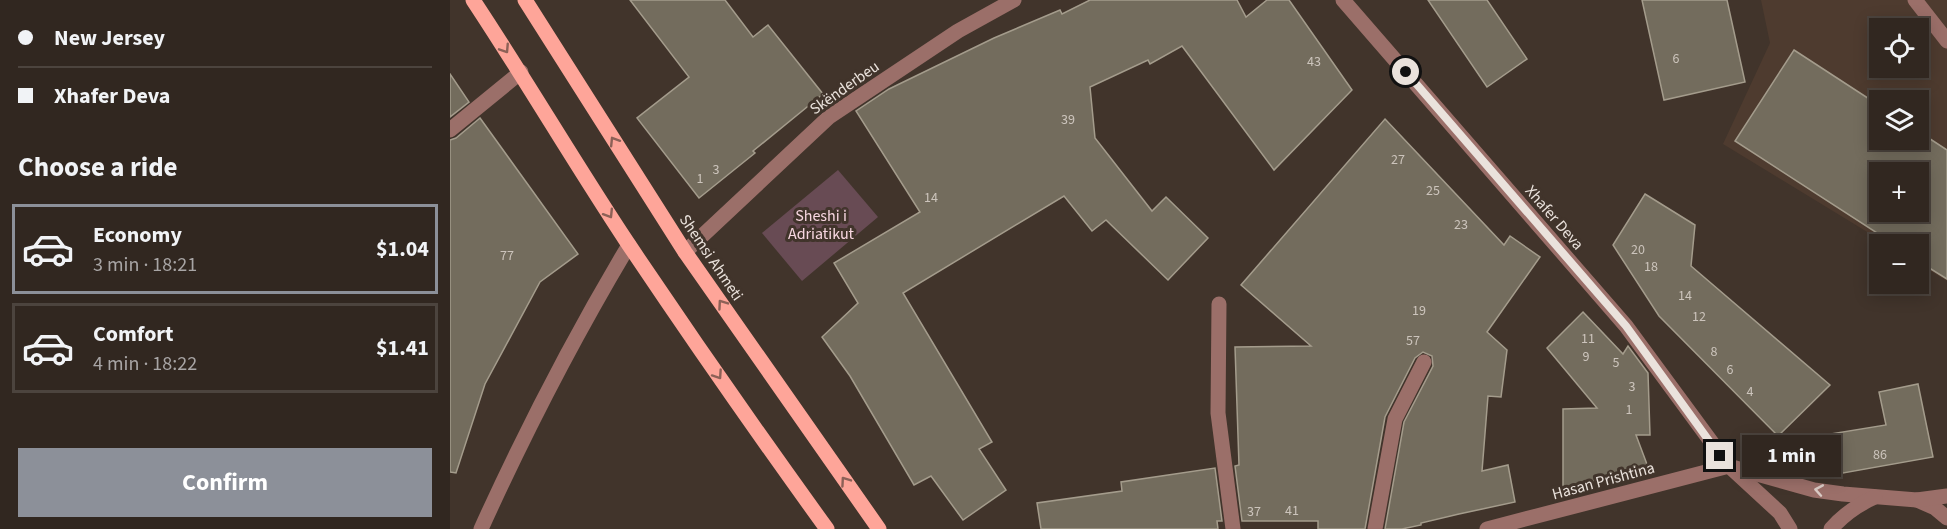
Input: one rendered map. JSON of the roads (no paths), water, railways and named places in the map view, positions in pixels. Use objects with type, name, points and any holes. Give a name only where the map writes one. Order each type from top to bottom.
[{"type":"main road","points":[[473,0],[521,72],[629,245],[761,438],[827,529]]},
{"type":"main road","name":"Shemsi Ahmeti","points":[[525,0],[686,252],[879,529]]},
{"type":"street","name":"Skënderbeu","points":[[686,252],[829,117],[958,31],[1014,0]]},
{"type":"street","name":"Xhafer Deva","points":[[1343,0],[1626,326],[1729,466],[1773,506],[1790,529]]},
{"type":"street","points":[[1915,0],[1947,41]]},
{"type":"street","points":[[450,130],[521,72]]},
{"type":"street","points":[[481,529],[518,448],[629,245]]},
{"type":"street","points":[[1219,304],[1218,413],[1233,529]]},
{"type":"street","points":[[1375,529],[1395,419],[1424,362]]},
{"type":"street","points":[[1729,466],[1814,490],[1917,500],[1947,496]]},
{"type":"street","name":"Hasan Prishtina","points":[[1487,529],[1729,466]]},
{"type":"street","points":[[1831,529],[1844,514],[1877,496]]},
{"type":"street","points":[[1917,500],[1935,508],[1947,518]]},
{"type":"park label","name":"Sheshi i Adriatikut","points":[[821,224]]}]
